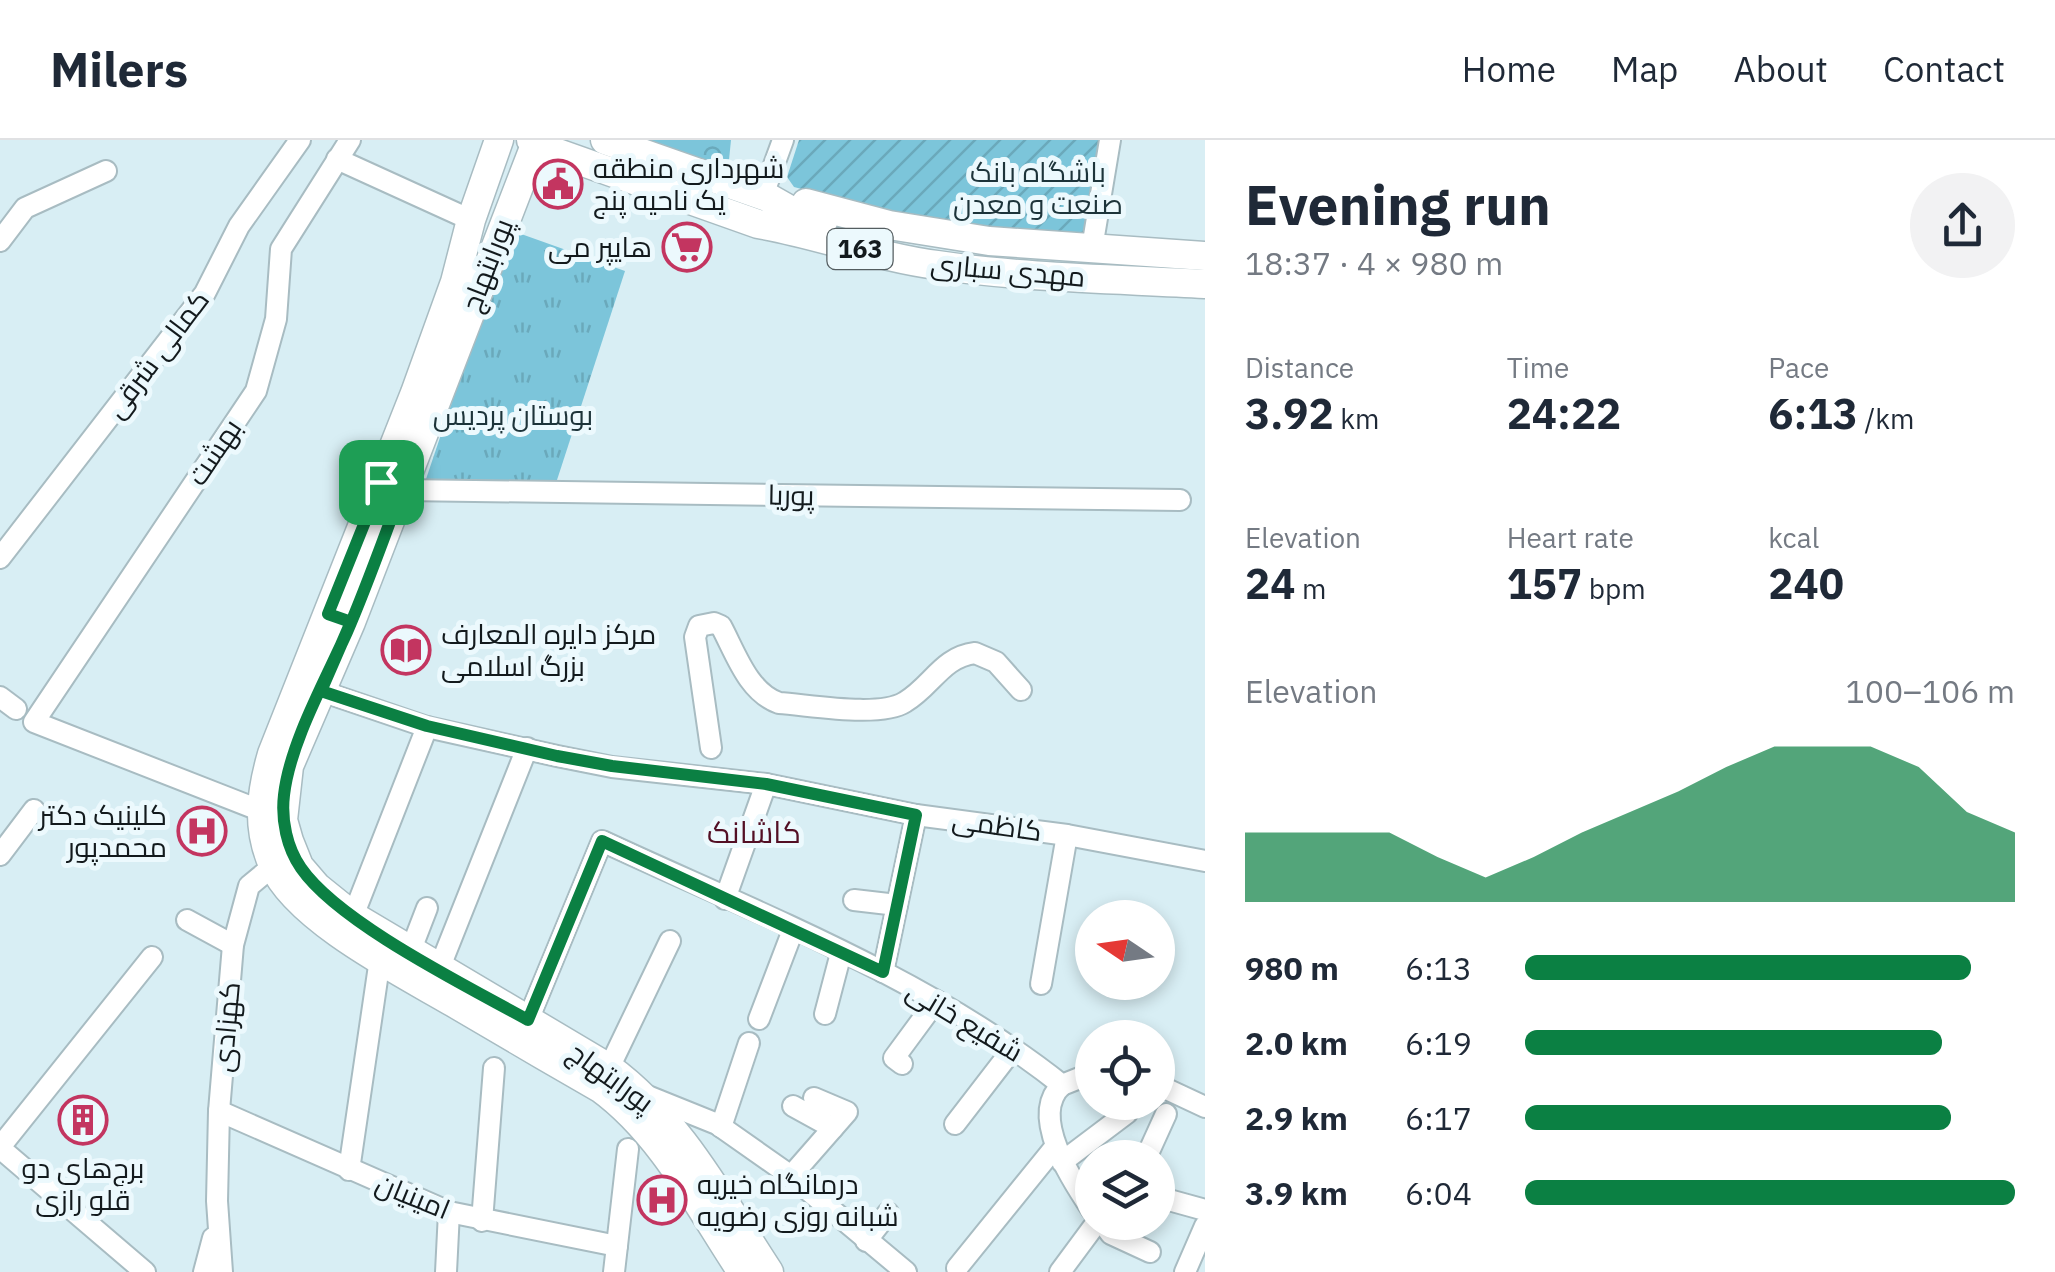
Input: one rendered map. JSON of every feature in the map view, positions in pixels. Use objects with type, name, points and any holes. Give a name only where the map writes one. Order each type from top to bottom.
[{"type":"main road","name":"پورابتهاج","points":[[391,486],[499,140]]},
{"type":"main road","name":"پورابتهاج","points":[[530,141],[340,618],[272,754],[260,810],[273,866],[286,886],[312,911],[380,959],[625,1106],[742,1272]]},
{"type":"main road","name":"مهدی سباری","points":[[530,141],[763,205],[935,265],[1205,284]]},
{"type":"main road","points":[[455,282],[530,141]]},
{"type":"main road","name":"163","points":[[610,141],[674,178]]},
{"type":"main road","points":[[1205,256],[989,241],[889,225],[800,202],[763,205],[786,242],[878,269],[991,287],[1205,300]]},
{"type":"main road","name":"163","points":[[763,205],[874,237],[937,250],[1205,270]]},
{"type":"main road","name":"پورابتهاج","points":[[340,618],[321,691],[290,766],[284,820],[300,866],[317,887],[353,916],[610,1068],[642,1093],[668,1121],[770,1272]]},
{"type":"street","name":"کمالی شرقی","points":[[0,558],[206,292],[240,226],[300,140]]},
{"type":"street","name":"بهشت","points":[[260,810],[34,722],[256,390],[276,320],[281,249],[350,140]]},
{"type":"street","points":[[763,205],[783,140]]},
{"type":"street","points":[[1092,248],[1110,140]]},
{"type":"street","points":[[338,158],[471,220]]},
{"type":"street","points":[[0,241],[26,208],[106,171]]},
{"type":"street","name":"پوریا","points":[[391,486],[1180,500]]},
{"type":"street","points":[[711,748],[695,637],[699,626],[706,624],[721,626],[754,687],[779,704],[892,708],[911,698],[948,662],[975,653],[996,662],[1021,690]]},
{"type":"street","name":"کاظمی","points":[[321,691],[427,726],[612,766],[766,784],[916,815],[1066,834],[1205,861]]},
{"type":"street","points":[[353,916],[427,726]]},
{"type":"street","points":[[439,969],[527,748]]},
{"type":"street","points":[[725,898],[766,784]]},
{"type":"street","points":[[0,855],[34,810]]},
{"type":"street","points":[[883,972],[916,815]]},
{"type":"street","points":[[1041,984],[1066,834]]},
{"type":"street","name":"شفیع خانی","points":[[528,1020],[602,841],[883,972],[936,1001],[1058,1082]]},
{"type":"street","name":"کهزادی","points":[[204,1272],[212,1248],[217,1201],[219,1111],[233,945],[249,886],[273,866]]},
{"type":"street","points":[[854,900],[897,905]]},
{"type":"street","points":[[410,952],[427,908]]},
{"type":"street","points":[[187,920],[233,945]]},
{"type":"street","points":[[760,1019],[793,930]]},
{"type":"street","points":[[610,1068],[670,941]]},
{"type":"street","points":[[825,1014],[841,953]]},
{"type":"street","points":[[145,1272],[0,1148],[152,957]]},
{"type":"street","points":[[350,1170],[380,959]]},
{"type":"street","points":[[898,1061],[936,1001]]},
{"type":"street","points":[[721,1127],[748,1042]]},
{"type":"street","points":[[955,1124],[1012,1050]]},
{"type":"street","points":[[482,1221],[494,1068]]},
{"type":"street","points":[[1075,1078],[1058,1082],[1052,1104],[1058,1155],[1075,1182]]},
{"type":"street","points":[[642,1093],[721,1127],[791,1176],[906,1272]]},
{"type":"street","points":[[1175,1093],[1205,1107]]},
{"type":"street","points":[[814,1098],[840,1120]]},
{"type":"street","points":[[793,1106],[840,1120]]},
{"type":"street","name":"امینیان","points":[[219,1111],[449,1212],[617,1246]]},
{"type":"street","points":[[791,1176],[840,1120]]},
{"type":"street","points":[[957,1268],[1058,1155],[1116,1120]]},
{"type":"street","points":[[614,1272],[628,1149]]},
{"type":"street","name":"کهزادی","points":[[217,1201],[222,1272]]},
{"type":"street","points":[[1175,1202],[1205,1210]]},
{"type":"street","points":[[446,1272],[449,1212]]},
{"type":"street","points":[[866,1241],[888,1212]]},
{"type":"street","points":[[1184,1272],[1205,1226]]},
{"type":"street","points":[[1061,1272],[1085,1240]]},
{"type":"street","points":[[1124,1240],[1150,1252]]},
{"type":"green space","points":[[647,140],[731,140],[728,170]]},
{"type":"green space","name":"باشگاه بانک صنعت و معدن","points":[[799,140],[1099,140],[1084,241],[950,228],[794,187],[787,177]]},
{"type":"green space","name":"بوستان پردیس","points":[[510,230],[625,271],[557,480],[425,482]]},
{"type":"place","name":"شهرداری منطقه یک ناحیه پنج","points":[[558,184]]},
{"type":"place","name":"هایپر می","points":[[687,247]]},
{"type":"place","name":"مرکز دایره المعارف بزرگ اسلامی","points":[[406,650]]},
{"type":"place","name":"کلینیک دکتر محمدپور","points":[[202,831]]},
{"type":"place","name":"برج‌های دو قلو رازی","points":[[83,1120]]},
{"type":"place","name":"درمانگاه خیریه شبانه روزی رضویه","points":[[662,1200]]},
{"type":"district","name":"کاشانک","points":[[754,833]]},
{"type":"route","points":[[381,482],[328,614],[351,622],[321,691],[427,726],[557,756],[766,784],[916,815],[883,972],[602,841],[528,1020],[353,916],[317,887],[300,866],[288,841],[284,796],[290,766],[321,691],[351,622],[402,490],[381,482]]}]
